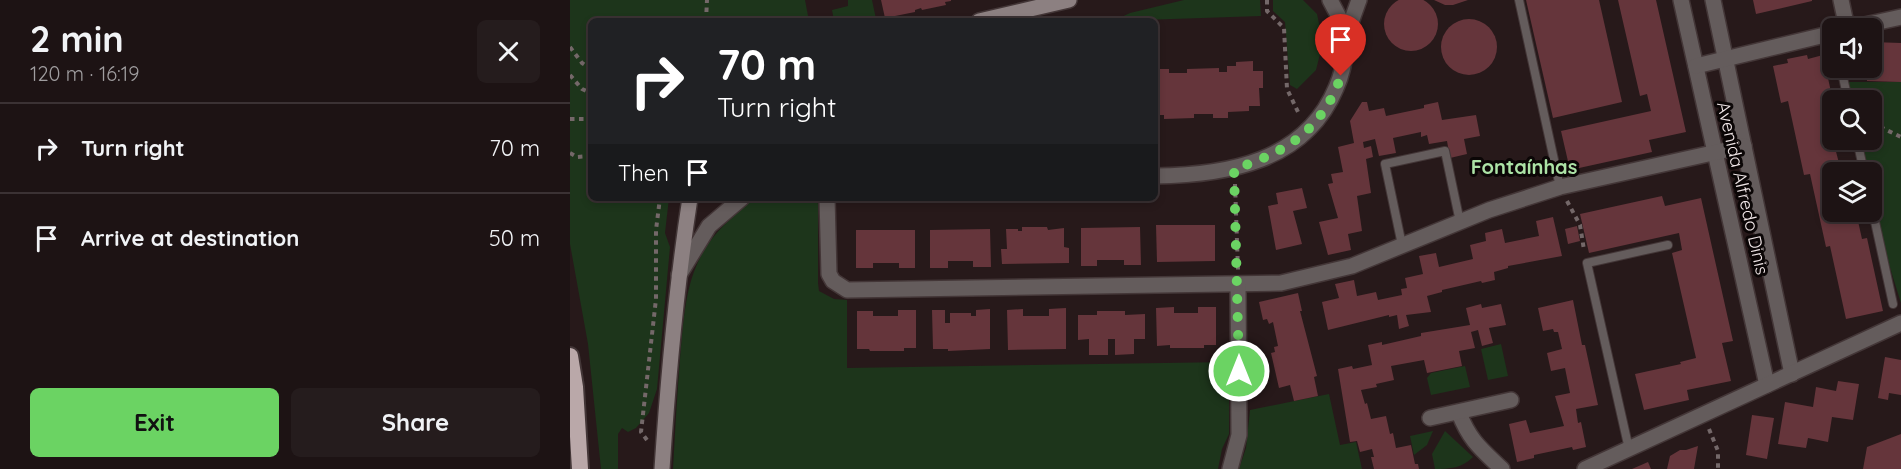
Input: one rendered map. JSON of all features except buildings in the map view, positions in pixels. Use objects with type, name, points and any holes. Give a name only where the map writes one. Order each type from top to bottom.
[{"type":"highway","points":[[570,356],[575,387],[580,469]]},
{"type":"main road","points":[[992,18],[1069,0]]},
{"type":"main road","points":[[662,469],[666,400],[690,201]]},
{"type":"street","points":[[1330,0],[1348,34]]},
{"type":"street","points":[[1158,176],[1234,169],[1262,160],[1307,132],[1325,111],[1336,88],[1345,63],[1348,34],[1359,0]]},
{"type":"street","name":"Avenida Alfredo Dinis","points":[[1681,0],[1767,385]]},
{"type":"street","name":"Avenida Alfredo Dinis","points":[[1713,0],[1792,374]]},
{"type":"street","points":[[1841,0],[1846,18]]},
{"type":"street","points":[[1882,20],[1901,16]]},
{"type":"street","points":[[1696,66],[1822,36]]},
{"type":"street","points":[[827,201],[829,274],[833,281],[847,290],[1281,283],[1352,266],[1489,210],[1560,187],[1744,146]]},
{"type":"street","points":[[679,275],[709,226],[738,201]]},
{"type":"street","points":[[1230,469],[1239,435],[1238,285]]},
{"type":"street","points":[[1585,469],[1901,323]]},
{"type":"street","points":[[1430,417],[1459,413],[1511,400]]},
{"type":"street","points":[[1459,413],[1473,441],[1503,469]]},
{"type":"lane","points":[[1519,0],[1560,187]]},
{"type":"lane","points":[[1402,245],[1384,164],[1445,151],[1460,222]]},
{"type":"lane","points":[[1875,222],[1893,304]]},
{"type":"lane","points":[[1629,449],[1587,263],[1668,245]]},
{"type":"path","points":[[706,18],[707,0]]},
{"type":"path","points":[[1267,0],[1267,11],[1284,28],[1287,89],[1299,114]]},
{"type":"path","points":[[570,47],[588,67]]},
{"type":"path","points":[[570,75],[582,89],[588,92]]},
{"type":"path","points":[[570,120],[588,119]]},
{"type":"path","points":[[1882,128],[1901,137]]},
{"type":"path","points":[[570,153],[577,157],[588,156]]},
{"type":"path","points":[[1234,169],[1238,285]]},
{"type":"path","points":[[1560,187],[1580,225],[1587,263]]},
{"type":"path","points":[[652,446],[641,432],[657,280],[660,201]]},
{"type":"path","points":[[1704,415],[1718,451],[1718,469]]},
{"type":"green space","points":[[570,0],[805,0],[808,18],[588,18],[588,201],[669,201],[665,233],[670,247],[657,389],[649,413],[636,428],[628,432],[622,428],[618,434],[618,469],[601,469],[588,344],[570,244]]},
{"type":"green space","points":[[848,0],[872,0],[876,18],[833,18],[832,10],[848,6]]},
{"type":"green space","points":[[1184,0],[1260,0],[1261,16],[1158,19],[1119,18],[1130,13]]},
{"type":"green space","points":[[1273,0],[1303,0],[1317,14],[1323,42],[1316,70],[1297,89],[1290,85],[1285,22],[1273,11]]},
{"type":"green space","points":[[1847,82],[1901,82],[1901,303],[1878,222],[1882,222],[1882,162],[1865,162],[1862,150],[1882,150],[1882,90],[1849,90]]},
{"type":"green space","points":[[817,201],[819,291],[834,299],[847,300],[847,368],[1229,362],[1229,434],[1222,449],[1218,469],[673,469],[682,338],[691,282],[705,249],[717,233],[750,202]]},
{"type":"green space","points":[[1501,344],[1508,376],[1488,380],[1481,349]]},
{"type":"green space","points":[[1465,366],[1470,387],[1431,395],[1427,378],[1431,373]]},
{"type":"green space","points":[[1329,394],[1340,445],[1356,442],[1362,469],[1239,469],[1246,448],[1250,410]]},
{"type":"green space","points":[[1433,431],[1427,445],[1414,455],[1410,436]]},
{"type":"green space","points":[[1445,431],[1473,457],[1465,464],[1456,467],[1435,469],[1432,454]]},
{"type":"district","name":"Fontaínhas","points":[[1524,166]]},
{"type":"route","points":[[1239,371],[1234,169],[1262,160],[1307,132],[1325,111],[1341,76]]}]
